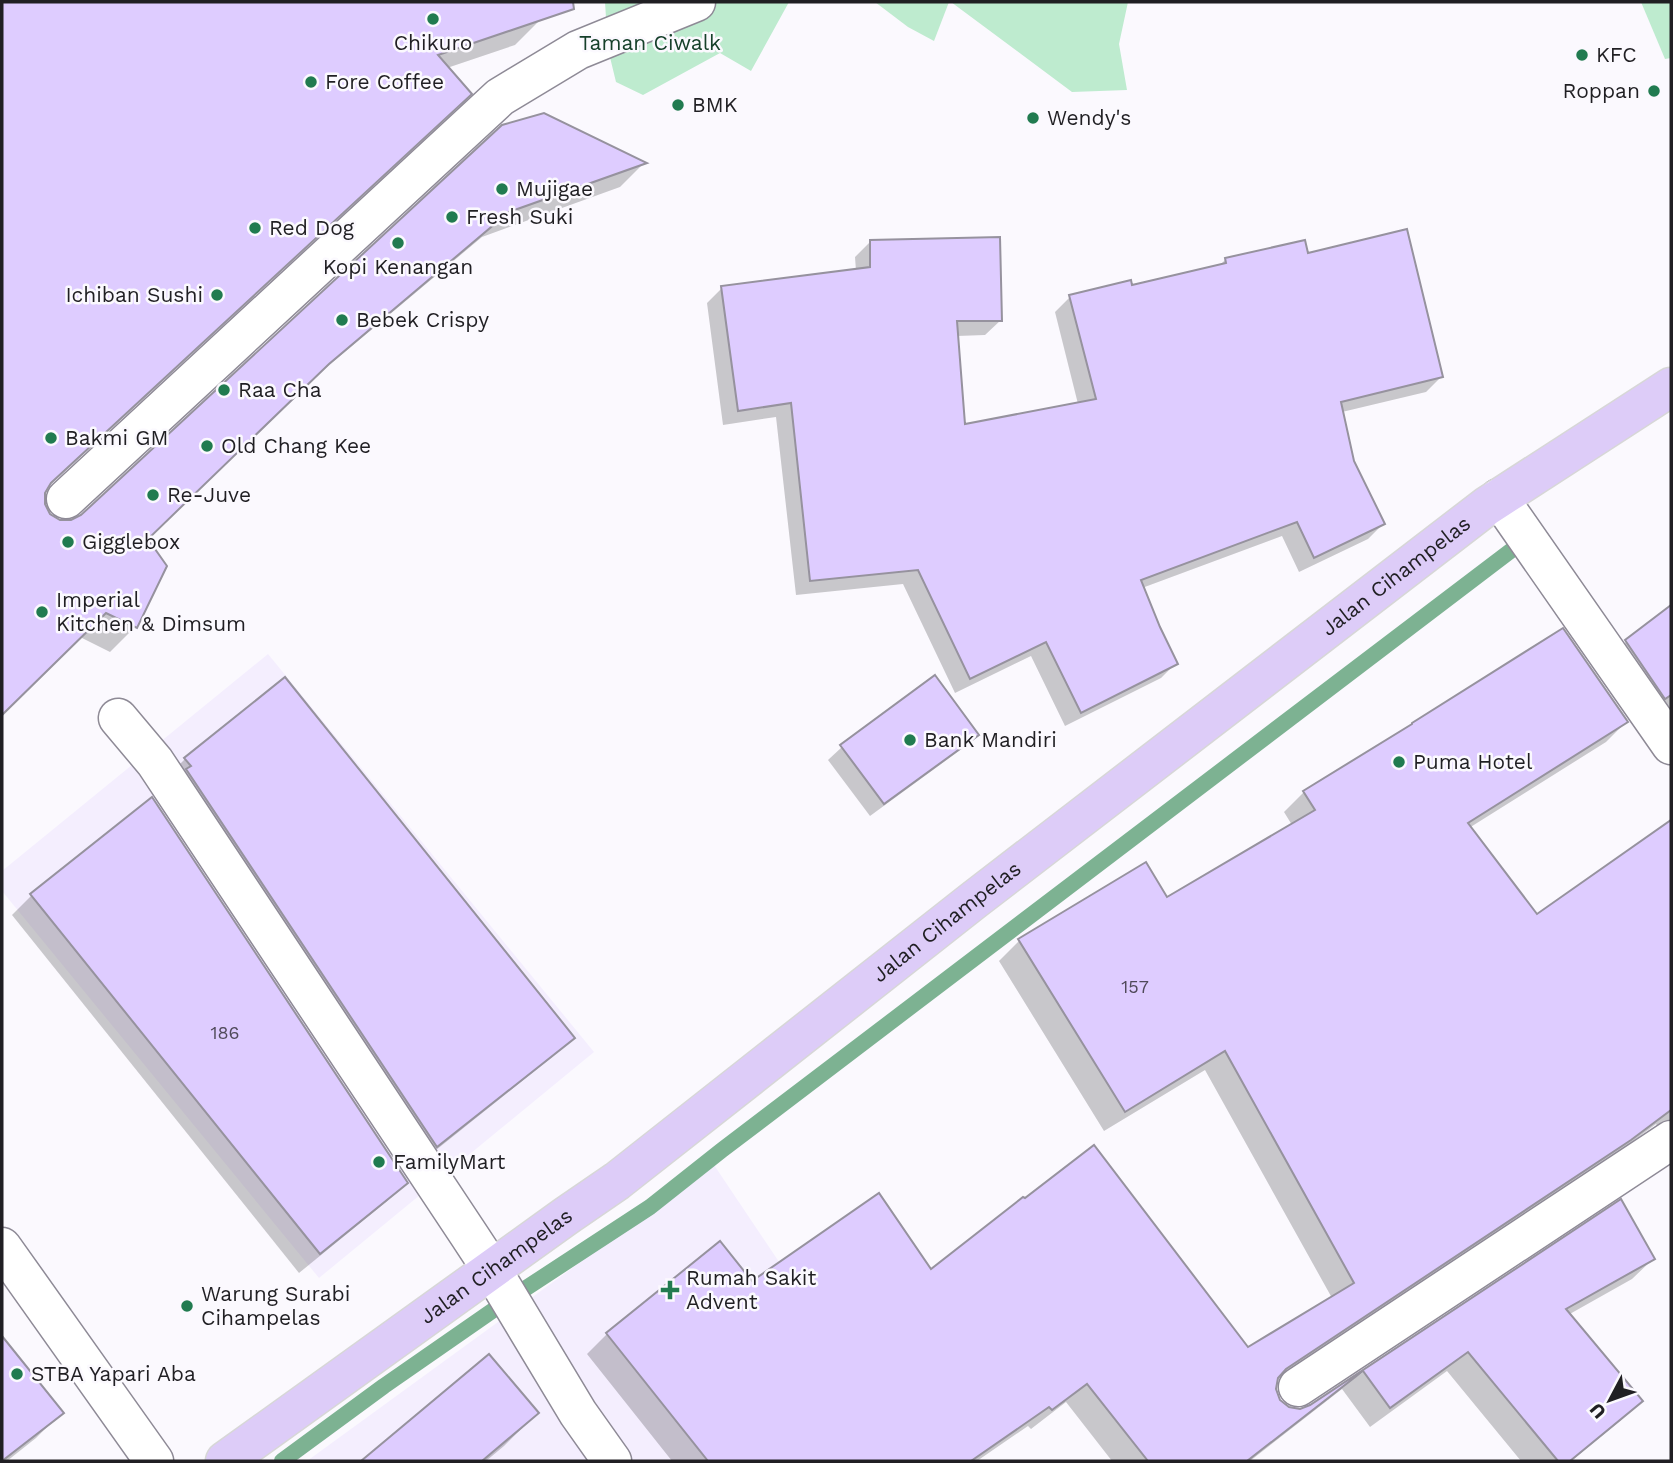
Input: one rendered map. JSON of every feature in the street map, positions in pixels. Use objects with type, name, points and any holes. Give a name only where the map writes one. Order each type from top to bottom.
[{"type":"main road","name":"Jalan Cihampelas","points":[[225,1461],[617,1181],[974,900],[1499,498],[1667,398]]},
{"type":"street","points":[[66,499],[500,97],[578,50],[696,2]]},
{"type":"street","points":[[1499,498],[1671,745]]},
{"type":"street","points":[[118,718],[155,762],[492,1270],[578,1413],[600,1457]]},
{"type":"street","points":[[1298,1387],[1671,1140]]},
{"type":"street","points":[[2,1247],[154,1461]]},
{"type":"shaded area","points":[[268,654],[594,1052],[319,1278],[2,891],[2,871]]},
{"type":"shaded area","name":"Rumah Sakit Advent","points":[[714,1165],[881,1414],[919,1461],[307,1461]]},
{"type":"green space","name":"Taman Ciwalk","points":[[605,2],[789,2],[751,71],[720,53],[643,95],[616,82],[608,49]]},
{"type":"green space","points":[[875,2],[949,2],[934,41],[908,27]]},
{"type":"green space","points":[[951,2],[1128,2],[1119,44],[1127,90],[1072,92]]},
{"type":"green space","points":[[1641,2],[1671,2],[1671,58],[1665,59]]},
{"type":"building","points":[[2,2],[573,2],[574,9],[438,55],[472,94],[51,483],[45,493],[45,504],[50,514],[60,520],[71,520],[81,515],[502,125],[544,113],[647,163],[509,212],[329,364],[148,539],[167,566],[137,628],[106,613],[2,715]]},
{"type":"building","points":[[1407,229],[1443,377],[1341,402],[1354,461],[1385,524],[1314,558],[1297,522],[1141,580],[1178,664],[1081,713],[1046,642],[970,679],[918,570],[810,581],[791,403],[738,411],[721,286],[870,267],[870,240],[1000,237],[1002,321],[957,321],[965,424],[1096,399],[1069,295],[1131,280],[1132,285],[1226,263],[1225,258],[1305,240],[1308,253]]},
{"type":"building","points":[[1671,605],[1671,695],[1665,699],[1625,640]]},
{"type":"building","points":[[1563,628],[1628,722],[1468,823],[1537,914],[1671,820],[1671,1110],[1631,1140],[1286,1369],[1278,1378],[1276,1389],[1280,1400],[1289,1407],[1300,1409],[1310,1405],[1621,1199],[1655,1259],[1566,1309],[1643,1401],[1570,1461],[1558,1461],[1468,1352],[1390,1408],[1363,1371],[1247,1461],[1148,1461],[1087,1384],[1052,1410],[1049,1407],[971,1461],[708,1461],[606,1333],[720,1241],[752,1281],[879,1193],[931,1269],[1094,1145],[1248,1347],[1354,1283],[1225,1051],[1125,1112],[1018,939],[1146,862],[1167,897],[1315,810],[1303,791]]},
{"type":"building","name":"Bank Mandiri","points":[[935,675],[979,735],[884,804],[840,745]]},
{"type":"building","points":[[285,677],[575,1038],[437,1147],[186,769],[191,766],[184,758]]},
{"type":"building","points":[[152,797],[408,1183],[320,1254],[30,894]]},
{"type":"building","name":"STBA Yapari Aba","points":[[2,1336],[64,1413],[2,1461]]},
{"type":"building","points":[[489,1354],[539,1413],[482,1461],[361,1461]]},
{"type":"waterway","points":[[514,1296],[650,1207],[1517,546]]},
{"type":"waterway","points":[[282,1461],[505,1302]]},
{"type":"place","name":"Chikuro","points":[[433,19]]},
{"type":"place","name":"KFC","points":[[1582,55]]},
{"type":"place","name":"Fore Coffee","points":[[311,82]]},
{"type":"place","name":"Roppan","points":[[1654,91]]},
{"type":"place","name":"BMK","points":[[678,105]]},
{"type":"place","name":"Wendy's","points":[[1033,118]]},
{"type":"place","name":"Mujigae","points":[[502,189]]},
{"type":"place","name":"Fresh Suki","points":[[452,217]]},
{"type":"place","name":"Red Dog","points":[[255,228]]},
{"type":"place","name":"Kopi Kenangan","points":[[398,243]]},
{"type":"place","name":"Ichiban Sushi","points":[[217,295]]},
{"type":"place","name":"Bebek Crispy","points":[[342,320]]},
{"type":"place","name":"Raa Cha","points":[[224,390]]},
{"type":"place","name":"Bakmi GM","points":[[51,438]]},
{"type":"place","name":"Old Chang Kee","points":[[207,446]]},
{"type":"place","name":"Re-Juve","points":[[153,495]]},
{"type":"place","name":"Gigglebox","points":[[68,542]]},
{"type":"place","name":"Imperial Kitchen & Dimsum","points":[[42,612]]},
{"type":"place","name":"Bank Mandiri","points":[[910,740]]},
{"type":"place","name":"Puma Hotel","points":[[1399,762]]},
{"type":"place","name":"FamilyMart","points":[[379,1162]]},
{"type":"place","name":"Rumah Sakit Advent","points":[[670,1290]]},
{"type":"place","name":"Warung Surabi Cihampelas","points":[[187,1306]]},
{"type":"place","name":"STBA Yapari Aba","points":[[17,1374]]}]
